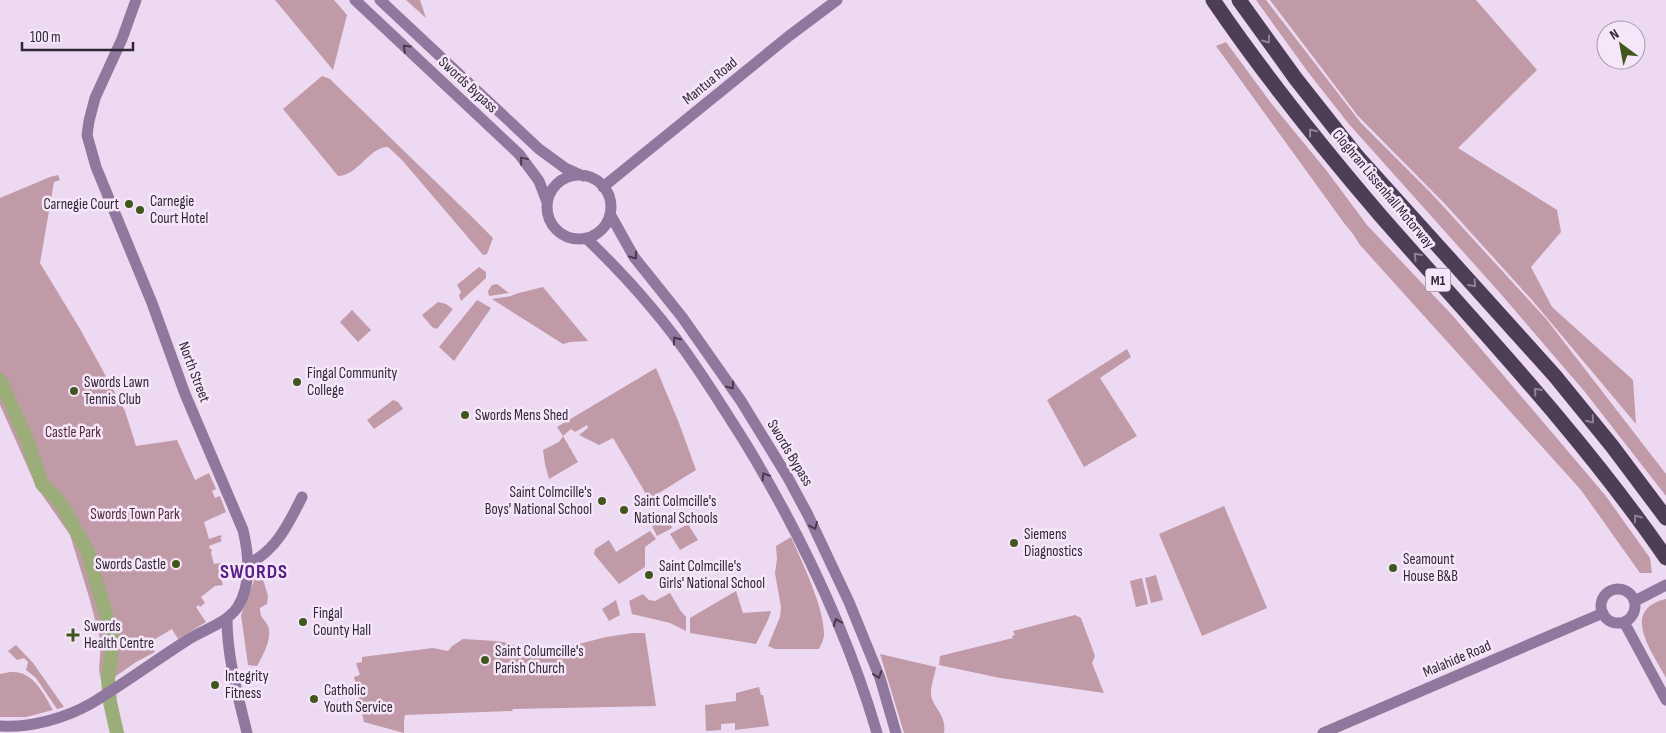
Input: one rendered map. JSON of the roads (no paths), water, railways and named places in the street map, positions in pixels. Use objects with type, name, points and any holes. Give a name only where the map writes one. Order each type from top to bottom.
[{"type":"highway","name":"Cloghran Lissenhall Motorway","points":[[1213,0],[1247,50],[1338,166],[1555,411],[1666,558]]},
{"type":"highway","name":"Cloghran Lissenhall Motorway","points":[[1239,0],[1296,79],[1356,155],[1555,376],[1612,446],[1666,518]]},
{"type":"main road","name":"North Street","points":[[136,0],[122,39],[95,98],[88,120],[87,135],[96,167],[152,303],[185,394],[240,522],[247,547],[246,585],[236,608],[227,619]]},
{"type":"main road","name":"Swords Bypass","points":[[355,0],[519,154],[538,181],[547,202]]},
{"type":"main road","name":"Swords Bypass","points":[[380,0],[539,149],[565,168],[583,176]]},
{"type":"main road","name":"Mantua Road","points":[[603,187],[789,36],[837,0]]},
{"type":"main road","points":[[583,176],[596,180],[603,187],[610,202],[610,214],[606,224],[600,231],[586,238],[569,238],[560,233],[550,221],[547,202],[557,184],[570,177],[583,176]]},
{"type":"main road","name":"Swords Bypass","points":[[610,214],[634,257],[693,332],[741,401],[796,492],[849,602],[880,678],[896,733]]},
{"type":"main road","points":[[586,238],[608,259],[652,308],[694,364],[768,481],[823,587],[865,691],[877,733]]},
{"type":"main road","points":[[248,564],[258,560],[275,544],[302,497]]},
{"type":"main road","points":[[1635,601],[1650,592],[1666,586]]},
{"type":"main road","points":[[1611,590],[1625,590],[1630,593],[1635,601],[1636,606],[1632,616],[1624,622],[1614,622],[1603,613],[1602,602],[1611,590]]},
{"type":"main road","name":"Malahide Road","points":[[1323,733],[1603,613]]},
{"type":"main road","points":[[0,726],[34,728],[81,709],[190,638],[227,619],[227,632],[234,676],[247,733]]},
{"type":"main road","points":[[1624,622],[1666,700]]},
{"type":"waterway","points":[[0,380],[27,440],[42,484],[60,502],[87,550],[111,631],[112,648],[108,679],[110,702],[117,733]]},
{"type":"place","name":"Carnegie Court","points":[[129,204]]},
{"type":"place","name":"Carnegie Court Hotel","points":[[140,210]]},
{"type":"place","name":"Fingal Community College","points":[[297,382]]},
{"type":"place","name":"Swords Lawn Tennis Club","points":[[74,391]]},
{"type":"place","name":"Swords Mens Shed","points":[[465,415]]},
{"type":"place","name":"Saint Colmcille's Boys' National School","points":[[602,501]]},
{"type":"place","name":"Saint Colmcille's National Schools","points":[[624,510]]},
{"type":"place","name":"Siemens Diagnostics","points":[[1014,543]]},
{"type":"place","name":"Swords Castle","points":[[176,564]]},
{"type":"place","name":"Seamount House B&B","points":[[1393,568]]},
{"type":"place","name":"Saint Colmcille's Girls' National School","points":[[649,575]]},
{"type":"place","name":"Fingal County Hall","points":[[303,622]]},
{"type":"place","name":"Swords Health Centre","points":[[73,635]]},
{"type":"place","name":"Saint Columcille's Parish Church","points":[[485,660]]},
{"type":"place","name":"Integrity Fitness","points":[[215,685]]},
{"type":"place","name":"Catholic Youth Service","points":[[314,699]]},
{"type":"district","name":"SWORDS","points":[[254,572]]},
{"type":"park label","name":"Castle Park","points":[[73,432]]},
{"type":"park label","name":"Swords Town Park","points":[[135,514]]}]
